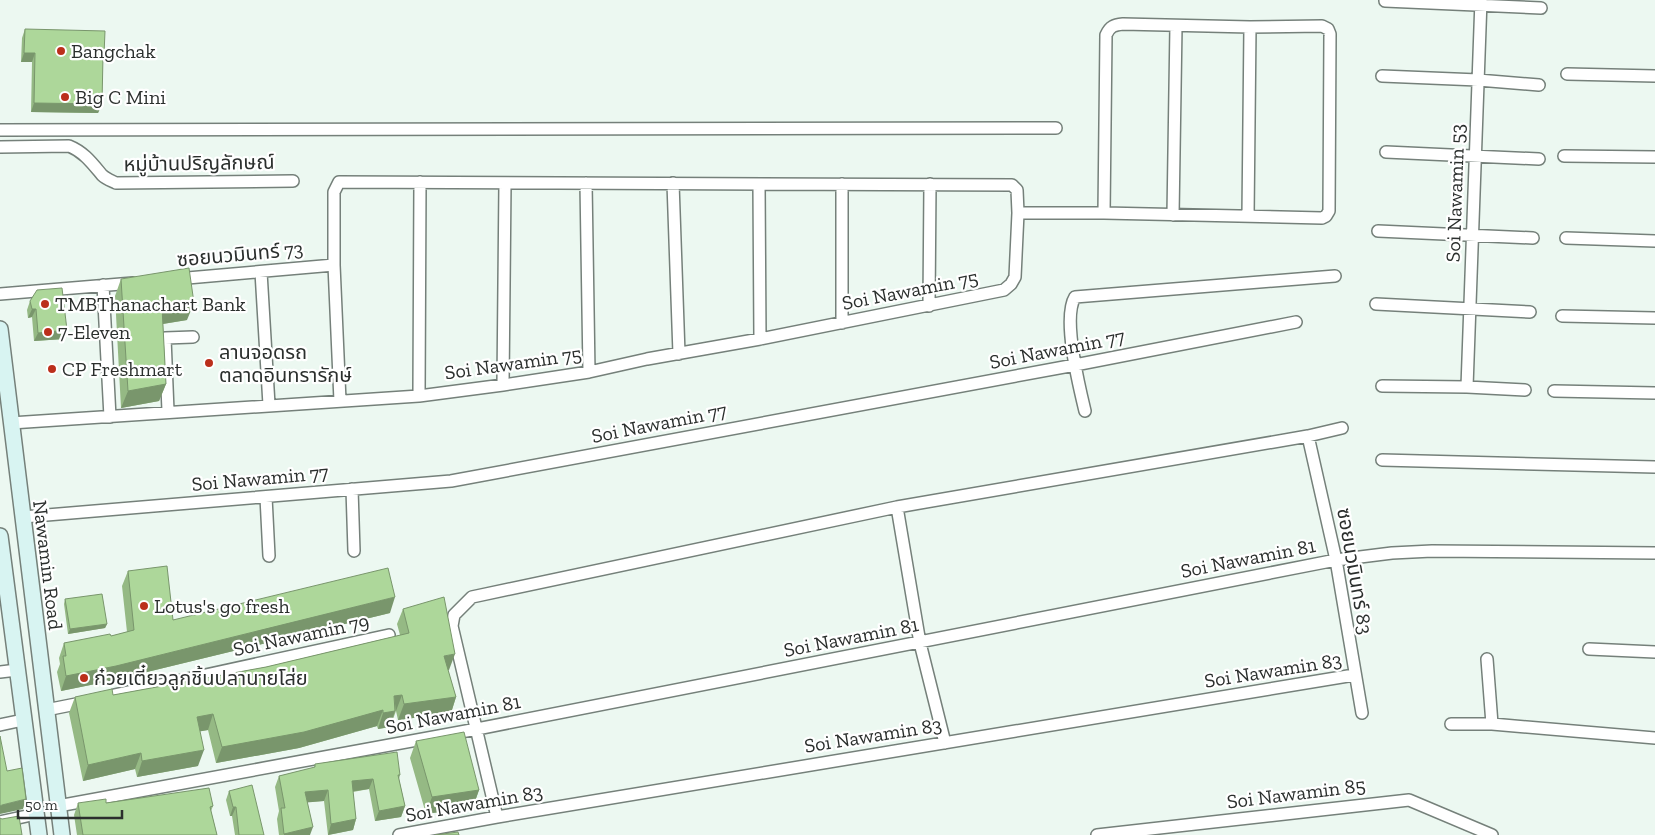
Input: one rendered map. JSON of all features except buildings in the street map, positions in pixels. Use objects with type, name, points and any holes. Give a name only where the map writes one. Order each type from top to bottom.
[{"type":"main road","name":"Nawamin Road","points":[[0,329],[62,835]]},
{"type":"main road","points":[[0,536],[39,835]]},
{"type":"main road","points":[[18,670],[41,669]]},
{"type":"street","points":[[1385,0],[1480,2],[1541,8]]},
{"type":"street","name":"Soi Nawamin 53","points":[[1467,386],[1480,2]]},
{"type":"street","points":[[340,401],[334,265],[334,192],[339,182],[1012,185],[1017,190],[1018,214],[1104,213],[1322,218],[1326,216],[1329,210],[1330,34],[1328,29],[1322,26],[1114,25],[1109,28],[1106,35],[1104,213]]},
{"type":"street","points":[[1173,215],[1176,26]]},
{"type":"street","points":[[1248,216],[1250,27]]},
{"type":"street","points":[[1567,74],[1655,76]]},
{"type":"street","points":[[1382,76],[1478,80],[1539,86]]},
{"type":"street","points":[[0,130],[1056,128]]},
{"type":"street","name":"หมู่บ้านปริญลักษณ์","points":[[0,148],[69,146],[79,150],[97,167],[103,176],[116,183],[293,180]]},
{"type":"street","points":[[1386,152],[1539,159]]},
{"type":"street","points":[[1564,156],[1655,157]]},
{"type":"street","points":[[419,396],[420,182]]},
{"type":"street","points":[[503,385],[505,183]]},
{"type":"street","points":[[586,183],[589,372]]},
{"type":"street","points":[[673,183],[679,354]]},
{"type":"street","points":[[758,184],[760,339]]},
{"type":"street","points":[[842,184],[842,323]]},
{"type":"street","points":[[929,306],[930,184]]},
{"type":"street","name":"Soi Nawamin 75","points":[[11,423],[419,396],[589,372],[929,306],[1004,290],[1011,284],[1015,277],[1018,214]]},
{"type":"street","points":[[1378,231],[1533,238]]},
{"type":"street","points":[[1566,238],[1655,240]]},
{"type":"street","name":"ซอยนวมินทร์ 73","points":[[162,280],[334,265]]},
{"type":"street","points":[[261,272],[269,405]]},
{"type":"street","points":[[1085,411],[1075,365],[1070,316],[1071,306],[1075,297],[1335,276]]},
{"type":"street","points":[[0,294],[142,282]]},
{"type":"street","points":[[103,285],[110,417]]},
{"type":"street","points":[[1376,304],[1530,312]]},
{"type":"street","points":[[1562,316],[1655,318]]},
{"type":"street","name":"Soi Nawamin 77","points":[[23,517],[451,481],[1296,322]]},
{"type":"street","points":[[168,412],[165,338],[193,336]]},
{"type":"street","points":[[1382,386],[1467,386],[1525,390]]},
{"type":"street","points":[[1554,391],[1655,392]]},
{"type":"street","points":[[497,817],[452,626],[454,615],[472,597],[897,507],[1308,436],[1342,428]]},
{"type":"street","name":"ซอยนวมินทร์ 83","points":[[1308,436],[1336,560],[1354,675],[1362,713]]},
{"type":"street","points":[[1382,460],[1655,467]]},
{"type":"street","points":[[352,489],[354,551]]},
{"type":"street","points":[[266,497],[269,556]]},
{"type":"street","points":[[897,507],[920,643],[945,743]]},
{"type":"street","name":"Soi Nawamin 81","points":[[58,806],[477,729],[1336,560],[1392,553],[1432,551],[1655,553]]},
{"type":"street","name":"Soi Nawamin 79","points":[[46,710],[389,635]]},
{"type":"street","points":[[1589,649],[1655,652]]},
{"type":"street","points":[[1487,659],[1492,724]]},
{"type":"street","points":[[0,672],[18,670]]},
{"type":"street","name":"Soi Nawamin 83","points":[[399,835],[497,817],[1354,675]]},
{"type":"street","points":[[0,725],[24,720]]},
{"type":"street","points":[[1451,724],[1492,724],[1655,738]]},
{"type":"street","name":"Soi Nawamin 85","points":[[1097,835],[1408,800],[1492,835]]},
{"type":"street","points":[[0,822],[36,814]]},
{"type":"place","name":"Bangchak","points":[[61,51]]},
{"type":"place","name":"Big C Mini","points":[[65,97]]},
{"type":"place","name":"TMBThanachart Bank","points":[[45,304]]},
{"type":"place","name":"7-Eleven","points":[[48,332]]},
{"type":"place","name":"ลานจอดรถ ตลาดอินทรารักษ์","points":[[209,363]]},
{"type":"place","name":"CP Freshmart","points":[[52,369]]},
{"type":"place","name":"Lotus's go fresh","points":[[144,606]]},
{"type":"place","name":"ก๋วยเตี๋ยวลูกชิ้นปลานายโส่ย","points":[[84,678]]}]
